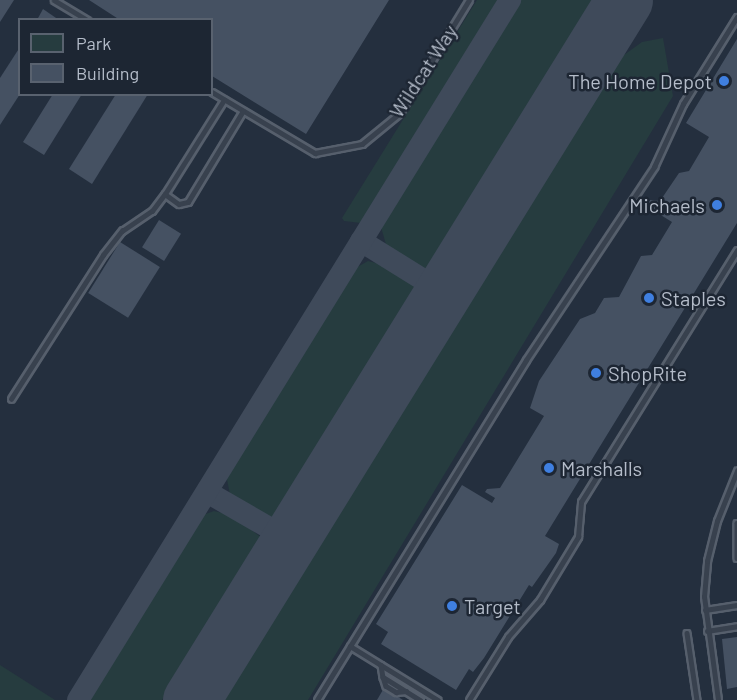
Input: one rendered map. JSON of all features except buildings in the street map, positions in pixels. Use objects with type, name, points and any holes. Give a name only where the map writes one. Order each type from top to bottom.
[{"type":"lane","points":[[54,0],[84,18]]},
{"type":"lane","name":"Wildcat Way","points":[[213,93],[315,153],[362,144],[400,112],[469,0]]},
{"type":"lane","points":[[317,700],[526,360],[654,167],[683,104],[737,17]]},
{"type":"lane","points":[[11,399],[103,255],[122,231],[152,211],[224,100]]},
{"type":"lane","points":[[165,194],[179,204],[188,202],[243,111]]},
{"type":"lane","points":[[469,700],[508,637],[540,600],[578,537],[581,502],[737,250]]},
{"type":"lane","points":[[718,700],[705,610],[707,561],[717,521],[737,471]]},
{"type":"lane","points":[[737,523],[737,558]]},
{"type":"lane","points":[[705,610],[737,605]]},
{"type":"lane","points":[[707,630],[737,626]]},
{"type":"lane","points":[[687,633],[697,700]]},
{"type":"lane","points":[[350,646],[437,700]]},
{"type":"lane","points":[[381,665],[383,677],[420,700]]},
{"type":"green space","points":[[477,0],[504,0],[372,215],[361,223],[344,221],[342,218]]},
{"type":"green space","points":[[521,0],[594,0],[428,268],[422,269],[387,248],[381,227]]},
{"type":"green space","points":[[663,38],[673,96],[308,700],[219,700],[619,52],[624,55],[642,42]]},
{"type":"green space","points":[[368,261],[384,265],[417,287],[274,519],[265,518],[230,495],[226,474],[352,270]]},
{"type":"green space","points":[[214,511],[231,515],[262,538],[162,700],[87,700],[200,516]]},
{"type":"green space","points":[[0,665],[55,700],[0,700]]},
{"type":"taxiway","points":[[78,700],[510,0]]},
{"type":"taxiway","points":[[361,241],[443,292]]},
{"type":"taxiway","points":[[207,492],[290,540]]},
{"type":"runway","points":[[191,700],[624,0]]},
{"type":"place","name":"The Home Depot","points":[[724,81]]},
{"type":"place","name":"Michaels","points":[[717,205]]},
{"type":"place","name":"Staples","points":[[649,298]]},
{"type":"place","name":"ShopRite","points":[[596,373]]},
{"type":"place","name":"Marshalls","points":[[549,468]]},
{"type":"place","name":"Target","points":[[452,606]]}]
